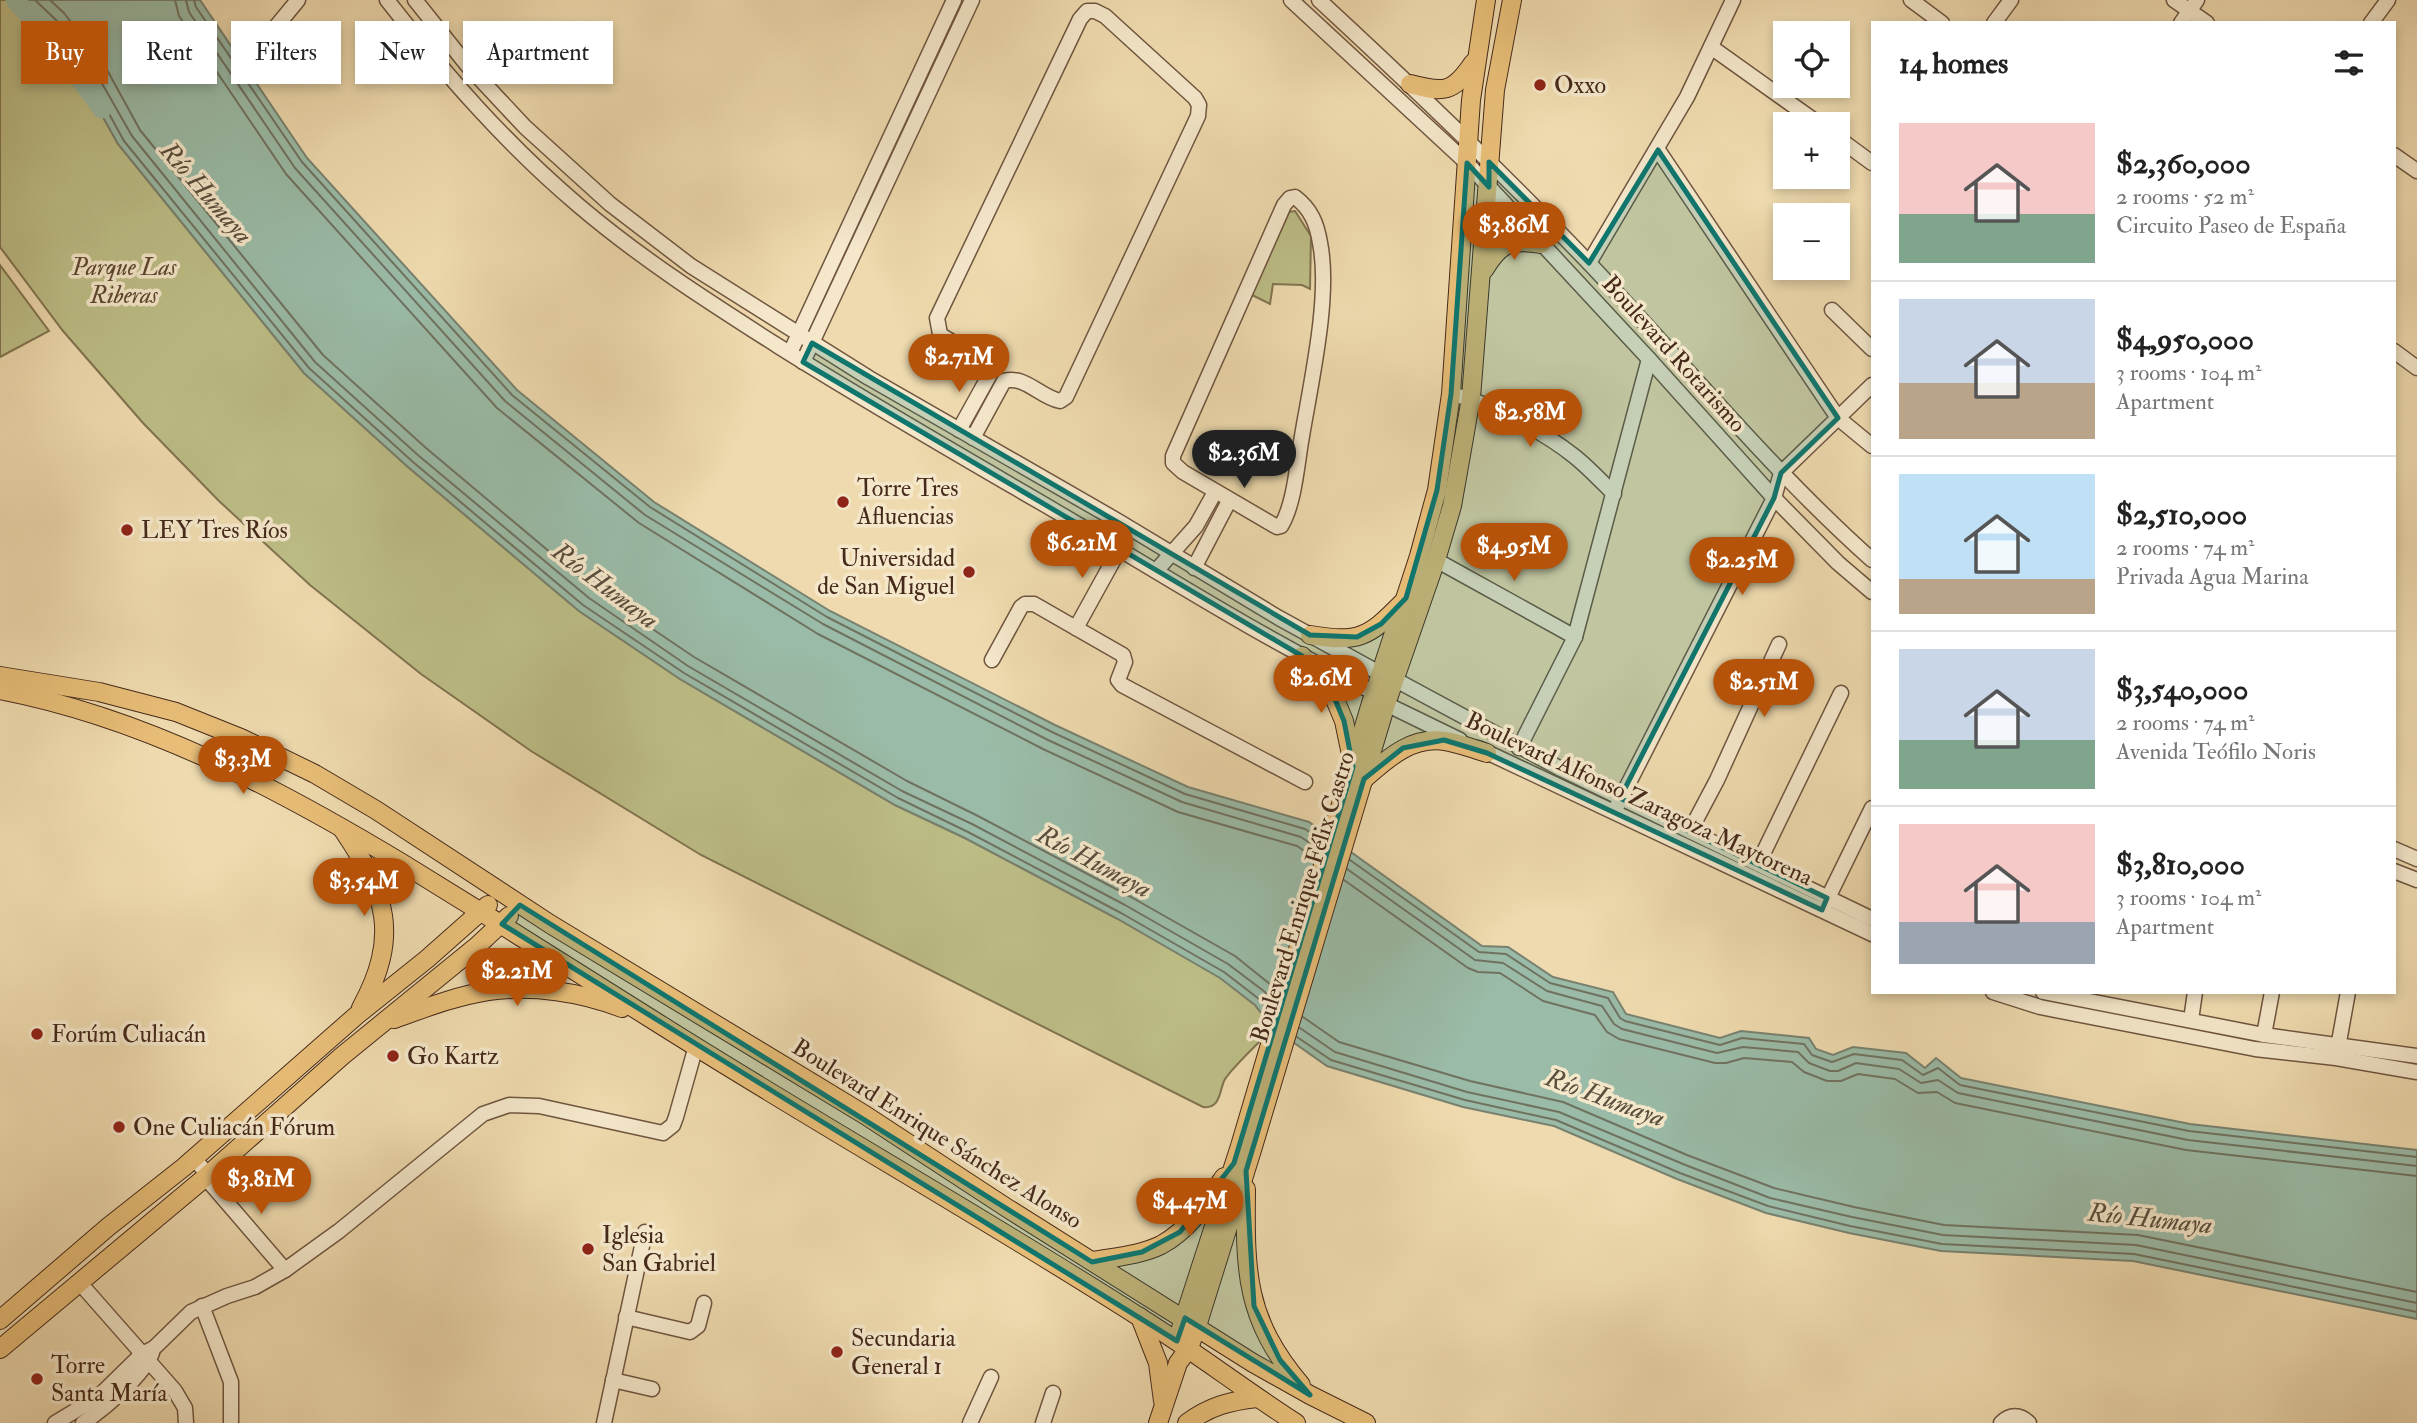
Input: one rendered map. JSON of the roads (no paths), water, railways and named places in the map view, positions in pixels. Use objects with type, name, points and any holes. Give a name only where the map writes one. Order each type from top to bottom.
[{"type":"main road","name":"Boulevard Enrique Félix Castro","points":[[1158,1423],[1243,1158],[1348,810],[1437,490],[1451,394],[1475,60],[1486,0]]},
{"type":"main road","name":"Boulevard Enrique Félix Castro","points":[[1387,677],[1436,560],[1452,506],[1471,398],[1483,273],[1495,90],[1513,0]]},
{"type":"main road","points":[[1410,84],[1430,90],[1447,90],[1462,80],[1475,60]]},
{"type":"main road","points":[[1483,273],[1493,255],[1511,242],[1541,244]]},
{"type":"main road","points":[[1310,635],[1340,640],[1357,637],[1381,624],[1406,598]]},
{"type":"main road","points":[[1302,656],[1334,697],[1344,720],[1359,773],[1415,743],[1444,740],[1487,752]]},
{"type":"main road","name":"Boulevard Enrique Sánchez Alonso","points":[[0,676],[138,701],[186,716],[241,738],[336,786],[520,905],[865,1115],[1253,1363],[1366,1423]]},
{"type":"main road","name":"Boulevard Enrique Sánchez Alonso","points":[[0,690],[52,700],[130,727],[278,791],[339,825],[1140,1317],[1181,1351],[1296,1423]]},
{"type":"main road","points":[[339,825],[369,870],[377,888],[385,931],[377,974],[357,1015]]},
{"type":"main road","points":[[0,1320],[189,1162],[501,893]]},
{"type":"main road","points":[[0,1349],[206,1180],[342,1056],[502,924],[520,905]]},
{"type":"main road","points":[[384,1022],[464,996],[511,989],[595,998],[651,1019]]},
{"type":"main road","points":[[1092,1262],[1142,1252],[1161,1245],[1180,1232],[1243,1158]]},
{"type":"main road","points":[[1243,1158],[1248,1278],[1254,1306],[1280,1360],[1310,1395]]},
{"type":"main road","points":[[1140,1317],[1158,1363],[1164,1405]]},
{"type":"main road","points":[[1187,1423],[1208,1409],[1226,1402],[1258,1398]]},
{"type":"street","points":[[281,21],[298,0]]},
{"type":"street","name":"Boulevard Alfonso Zaragoza Maytorena","points":[[387,0],[471,103],[559,189],[657,267],[803,362],[1119,550],[1380,699],[1613,813],[1825,904],[1871,919]]},
{"type":"street","name":"Boulevard Alfonso Zaragoza Maytorena","points":[[415,0],[467,65],[525,127],[573,173],[691,266],[812,343],[1310,635],[1519,748],[1758,864],[1871,933]]},
{"type":"street","points":[[790,353],[954,0]]},
{"type":"street","points":[[803,362],[972,0]]},
{"type":"street","name":"Boulevard Rotarismo","points":[[1291,0],[1467,163],[1774,498],[1838,563],[1871,591]]},
{"type":"street","name":"Boulevard Rotarismo","points":[[1319,0],[1468,139],[1589,263],[1780,473],[1871,559]]},
{"type":"street","points":[[1589,263],[1658,150],[1733,0]]},
{"type":"street","points":[[1911,0],[1939,21]]},
{"type":"street","points":[[1995,21],[2011,0]]},
{"type":"street","points":[[2174,0],[2204,21]]},
{"type":"street","points":[[2372,21],[2388,0]]},
{"type":"street","points":[[960,430],[990,374],[990,369],[978,358],[940,334],[937,318],[1080,19],[1087,11],[1095,11],[1105,16],[1195,98],[1199,112],[1066,397],[1060,401],[1052,399],[1021,381],[1004,381],[973,438]]},
{"type":"street","points":[[1711,47],[1802,112]]},
{"type":"street","points":[[1850,147],[1871,162]]},
{"type":"street","points":[[1658,150],[1839,418],[1871,445]]},
{"type":"street","points":[[2396,156],[2417,171]]},
{"type":"street","points":[[559,189],[573,173]]},
{"type":"street","points":[[1295,197],[1306,206],[1317,227],[1323,274],[1315,352],[1286,516],[1281,526],[1277,527],[1215,492],[1177,468],[1173,456],[1284,205],[1290,198],[1295,197]]},
{"type":"street","points":[[1832,310],[1871,348]]},
{"type":"street","points":[[2396,352],[2417,368]]},
{"type":"street","points":[[1519,748],[1575,637],[1649,359]]},
{"type":"street","points":[[1613,813],[1774,498],[1780,473],[1871,386]]},
{"type":"street","points":[[1451,394],[1471,398],[1573,454],[1614,494]]},
{"type":"street","points":[[1156,571],[1196,526],[1215,492]]},
{"type":"street","points":[[1194,568],[1229,501]]},
{"type":"street","points":[[1196,526],[1211,534]]},
{"type":"street","points":[[1076,628],[1119,550]]},
{"type":"street","points":[[1436,560],[1575,637]]},
{"type":"street","points":[[992,660],[1021,607],[1034,604],[1123,655],[1125,662],[1118,680],[1122,685],[1305,782]]},
{"type":"street","points":[[1690,831],[1717,780],[1779,644]]},
{"type":"street","points":[[1758,864],[1841,693]]},
{"type":"street","points":[[1825,904],[1871,810]]},
{"type":"street","points":[[2396,850],[2417,859]]},
{"type":"street","points":[[2396,871],[2417,880]]},
{"type":"street","points":[[2006,994],[2255,1049],[2417,1056]]},
{"type":"street","points":[[2054,994],[2264,1035],[2417,1072]]},
{"type":"street","points":[[2191,1020],[2195,994]]},
{"type":"street","points":[[2264,1035],[2272,994]]},
{"type":"street","points":[[2337,1051],[2348,994]]},
{"type":"street","points":[[55,1423],[98,1397],[148,1355],[182,1320],[202,1306],[255,1287],[285,1270],[339,1231],[482,1114],[509,1105],[558,1109],[663,1133],[673,1125],[696,1046]]},
{"type":"street","points":[[189,1162],[285,1270]]},
{"type":"street","points":[[604,1423],[645,1232]]},
{"type":"street","points":[[79,1282],[148,1355],[181,1400],[186,1423]]},
{"type":"street","points":[[626,1317],[690,1332],[698,1326],[704,1303]]},
{"type":"street","points":[[202,1306],[231,1382],[231,1423]]},
{"type":"street","points":[[83,1423],[111,1402],[148,1355]]},
{"type":"street","points":[[970,1423],[991,1377]]},
{"type":"street","points":[[613,1380],[652,1389]]},
{"type":"street","points":[[1043,1423],[1053,1393]]},
{"type":"street","points":[[2001,1423],[2011,1416],[2018,1416],[2029,1423]]},
{"type":"water","points":[[11,0],[200,0],[214,21],[122,21],[122,84],[217,84],[217,25],[231,46],[231,84],[257,84],[307,158],[517,390],[654,502],[830,611],[1055,725],[1188,787],[1309,822],[1482,946],[1508,947],[1553,977],[1613,992],[1626,1014],[1720,1038],[1741,1031],[1809,1038],[1816,1049],[1833,1055],[1853,1047],[1906,1053],[1925,1068],[1936,1058],[1961,1078],[2190,1124],[2417,1150],[2417,1319],[2133,1261],[1941,1251],[1849,1233],[1766,1213],[1677,1179],[1554,1126],[1463,1107],[1327,1066],[1273,1028],[1255,1005],[1220,978],[1118,919],[965,838],[895,805],[680,679],[579,611],[408,467],[304,373],[118,144],[85,84],[108,84],[108,21],[34,21]]},
{"type":"waterway","name":"Río Humaya","points":[[15,0],[48,36],[102,109]]},
{"type":"place","name":"Oxxo","points":[[1540,85]]},
{"type":"place","name":"Torre Tres Afluencias","points":[[843,502]]},
{"type":"place","name":"LEY Tres Ríos","points":[[127,530]]},
{"type":"place","name":"Universidad de San Miguel","points":[[969,572]]},
{"type":"place","name":"Forúm Culiacán","points":[[37,1034]]},
{"type":"place","name":"Go Kartz","points":[[393,1056]]},
{"type":"place","name":"One Culiacán Fórum","points":[[119,1127]]},
{"type":"place","name":"Iglesia San Gabriel","points":[[588,1249]]},
{"type":"place","name":"Secundaria General 1","points":[[837,1352]]},
{"type":"place","name":"Torre Santa María","points":[[37,1379]]},
{"type":"park label","name":"Parque Las Riberas","points":[[124,281]]}]
